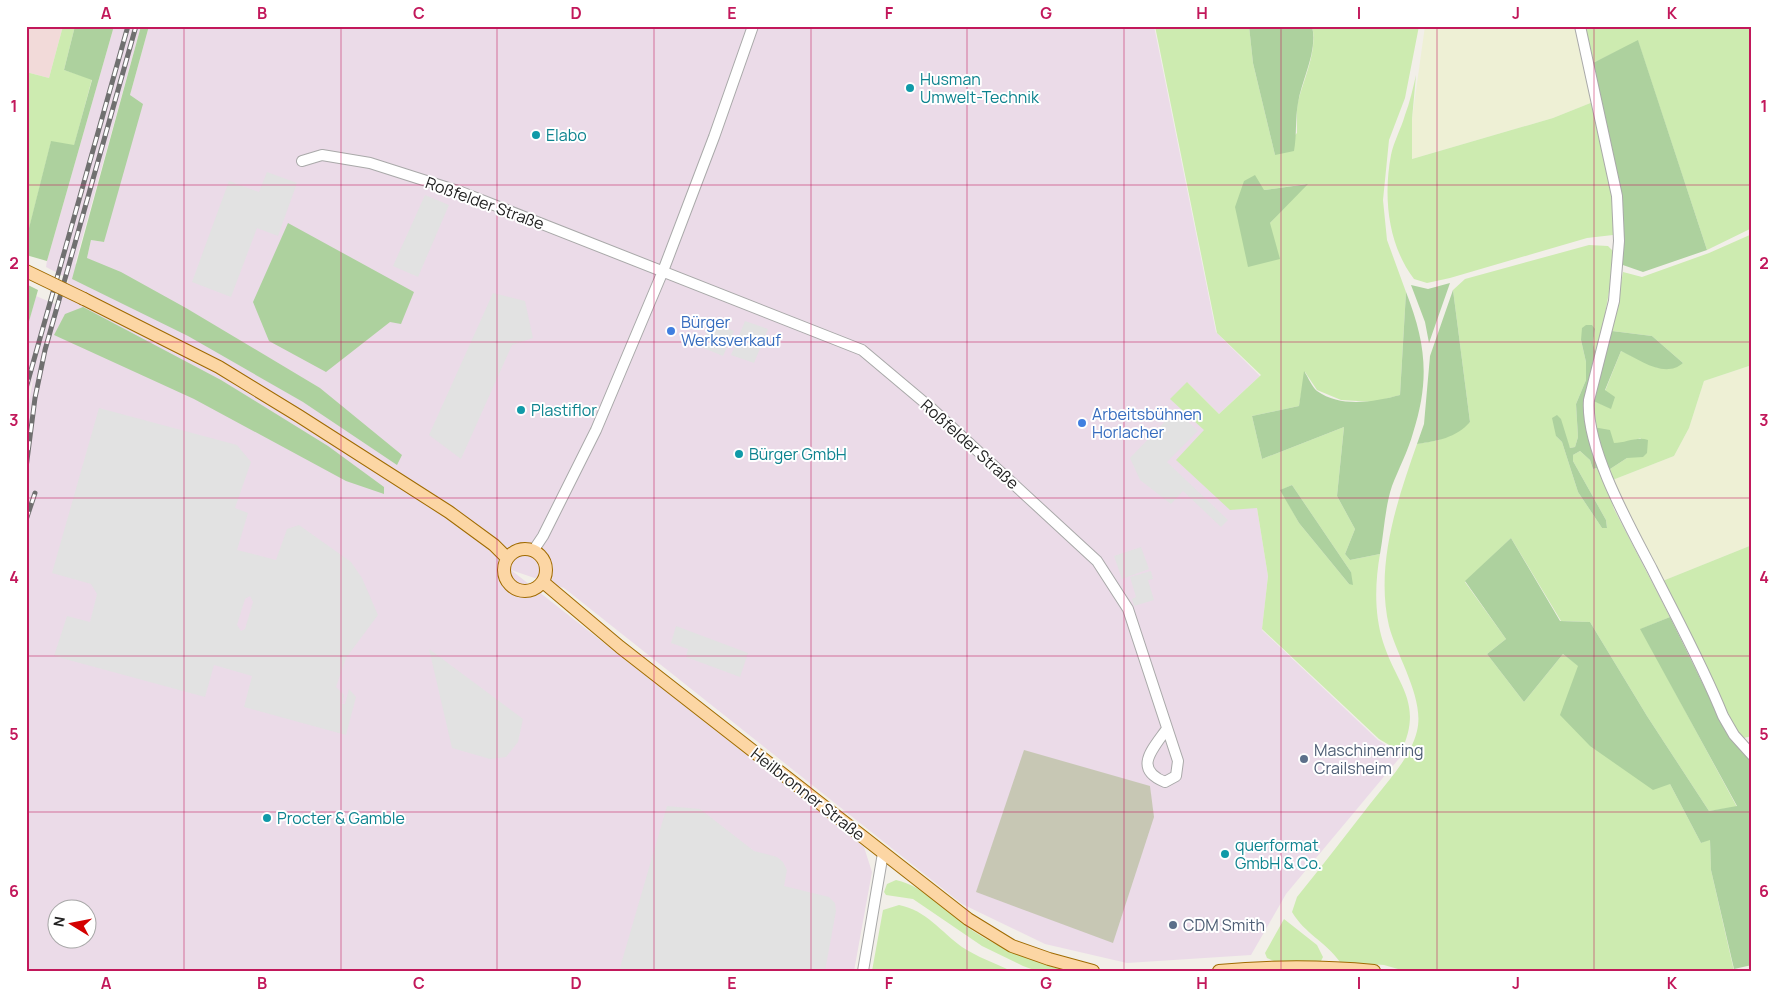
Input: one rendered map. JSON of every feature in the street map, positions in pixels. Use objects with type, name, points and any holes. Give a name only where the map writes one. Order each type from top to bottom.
[{"type":"main road","points":[[26,271],[218,367],[299,416],[449,512],[494,545],[507,558]]},
{"type":"main road","points":[[523,549],[533,550],[544,560],[546,568],[543,582],[536,589],[526,592],[517,590],[510,585],[504,572],[507,558],[514,552],[523,549]]},
{"type":"main road","name":"Heilbronner Straße","points":[[543,582],[620,647],[968,919],[1012,946],[1049,959],[1094,971]]},
{"type":"main road","points":[[1219,971],[1261,967],[1329,967],[1374,971]]},
{"type":"street","points":[[533,550],[543,536],[596,430],[663,271],[714,137],[752,26]]},
{"type":"street","points":[[1580,26],[1616,196],[1619,241],[1614,301],[1589,400],[1591,427],[1623,514],[1722,716],[1752,755]]},
{"type":"street","name":"Roßfelder Straße","points":[[302,161],[322,155],[370,163],[461,192],[862,350],[931,408],[1097,561],[1128,609],[1178,762],[1176,776],[1165,782],[1153,777],[1147,767],[1149,755],[1166,730]]},
{"type":"street","points":[[863,971],[883,853]]},
{"type":"shaded area","points":[[26,26],[63,26],[49,78],[26,72]]},
{"type":"shaded area","points":[[114,26],[141,26],[75,264],[87,258],[91,240],[104,242],[130,95],[149,26],[1154,26],[1216,332],[1260,376],[1219,414],[1188,383],[1205,430],[1257,508],[1268,576],[1262,630],[1378,740],[1402,755],[1286,894],[1251,955],[1127,963],[1045,944],[962,904],[564,588],[511,570],[864,847],[872,872],[854,971],[26,971],[26,423],[33,378],[26,400],[26,332],[36,296],[55,304],[61,299],[69,279],[46,267]]},
{"type":"shaded area","points":[[1425,26],[1578,26],[1593,102],[1553,118],[1412,159],[1412,119]]},
{"type":"shaded area","points":[[267,172],[297,183],[278,236],[257,228],[231,297],[192,282],[229,181],[259,192]]},
{"type":"shaded area","points":[[425,195],[449,205],[418,277],[393,266]]},
{"type":"shaded area","points":[[493,293],[525,301],[533,338],[512,345],[461,459],[429,435]]},
{"type":"shaded area","points":[[745,321],[768,329],[754,363],[731,355]]},
{"type":"shaded area","points":[[711,322],[734,331],[723,356],[701,347]]},
{"type":"shaded area","points":[[1752,365],[1752,545],[1660,582],[1610,481],[1674,456],[1689,428],[1704,381]]},
{"type":"shaded area","points":[[99,408],[237,445],[251,462],[235,508],[248,513],[237,550],[276,560],[287,529],[299,525],[351,562],[362,578],[378,615],[346,658],[336,687],[344,695],[342,704],[345,704],[349,689],[356,697],[346,735],[244,707],[252,676],[214,665],[205,697],[54,656],[67,616],[90,622],[97,594],[91,584],[52,573]],"holes":[[[250,596],[253,602],[245,629],[241,631],[237,625],[245,599]]]},
{"type":"shaded area","points":[[1176,410],[1198,431],[1167,462],[1228,520],[1221,527],[1183,491],[1171,504],[1140,480],[1130,458]]},
{"type":"shaded area","points":[[1141,547],[1149,569],[1122,579],[1114,556]]},
{"type":"shaded area","points":[[1151,571],[1153,579],[1148,580],[1154,600],[1134,606],[1132,599],[1136,597],[1130,577]]},
{"type":"shaded area","points":[[676,626],[748,653],[740,677],[686,657],[688,649],[671,643]]},
{"type":"shaded area","points":[[429,649],[523,719],[518,742],[506,757],[490,759],[452,748]]},
{"type":"shaded area","points":[[1024,750],[1150,786],[1154,817],[1113,943],[976,892]]},
{"type":"shaded area","points":[[667,806],[700,809],[754,851],[777,857],[783,862],[787,870],[784,886],[829,897],[835,903],[836,911],[825,971],[619,971]]},
{"type":"green space","points":[[63,26],[75,26],[64,70],[92,79],[74,146],[51,142],[29,229],[26,228],[26,72],[49,78]]},
{"type":"green space","points":[[75,26],[114,26],[47,261],[26,255],[26,228],[29,228],[51,141],[74,145],[92,80],[64,70]]},
{"type":"green space","points":[[141,26],[149,26],[130,95],[143,104],[104,242],[91,240],[87,258],[121,272],[186,308],[320,388],[402,455],[397,465],[303,402],[188,336],[72,279]]},
{"type":"green space","points":[[1155,26],[1249,26],[1253,63],[1275,155],[1297,133],[1298,102],[1312,54],[1312,26],[1419,26],[1405,98],[1389,140],[1383,200],[1387,240],[1406,292],[1400,395],[1374,402],[1341,400],[1317,390],[1305,372],[1299,406],[1252,416],[1262,459],[1344,427],[1337,496],[1355,529],[1345,554],[1350,560],[1380,554],[1376,598],[1380,631],[1409,707],[1410,720],[1401,752],[1379,739],[1262,629],[1268,576],[1257,508],[1230,510],[1176,460],[1204,430],[1170,399],[1187,382],[1219,414],[1261,375],[1217,333]],"holes":[[[1306,184],[1270,223],[1264,190]],[[1292,485],[1351,572],[1349,584],[1299,523],[1281,490]]]},
{"type":"green space","points":[[1249,26],[1312,26],[1313,45],[1298,103],[1294,151],[1275,155],[1253,63]]},
{"type":"green space","points":[[1583,26],[1752,26],[1752,228],[1707,250],[1638,41],[1591,64]]},
{"type":"green space","points":[[1638,40],[1707,250],[1643,272],[1620,264],[1620,240],[1591,64]]},
{"type":"green space","points":[[1416,75],[1412,119],[1412,159],[1553,118],[1593,102],[1613,188],[1615,222],[1613,235],[1587,238],[1450,278],[1427,283],[1414,279],[1405,266],[1393,236],[1388,204],[1388,187],[1392,150],[1408,105]]},
{"type":"green space","points":[[1255,175],[1264,190],[1308,184],[1270,223],[1280,259],[1248,267],[1235,207],[1244,181]]},
{"type":"green space","points":[[288,223],[414,292],[401,324],[390,322],[326,372],[269,341],[253,302]]},
{"type":"green space","points":[[1752,234],[1752,365],[1704,381],[1689,428],[1674,456],[1610,481],[1607,471],[1627,458],[1641,438],[1625,443],[1613,443],[1593,427],[1591,400],[1611,408],[1605,391],[1621,351],[1658,368],[1683,363],[1652,336],[1612,331],[1623,272],[1642,277],[1709,253]]},
{"type":"green space","points":[[1589,245],[1608,246],[1614,252],[1614,264],[1597,359],[1593,343],[1595,329],[1581,340],[1586,362],[1586,380],[1576,404],[1578,437],[1575,447],[1570,448],[1567,442],[1556,436],[1562,442],[1578,492],[1602,528],[1607,528],[1606,520],[1573,461],[1573,455],[1580,451],[1590,460],[1593,469],[1601,467],[1614,509],[1670,617],[1641,629],[1737,807],[1709,811],[1647,716],[1590,622],[1561,621],[1511,538],[1465,582],[1506,639],[1487,654],[1524,702],[1563,654],[1579,666],[1670,784],[1701,843],[1710,839],[1711,870],[1734,971],[1405,971],[1384,965],[1340,962],[1328,948],[1297,920],[1292,912],[1297,897],[1404,761],[1417,731],[1417,705],[1414,692],[1389,626],[1385,603],[1386,557],[1402,488],[1417,444],[1439,440],[1470,422],[1453,290],[1465,279]]},
{"type":"green space","points":[[1450,283],[1429,343],[1425,322],[1411,285],[1428,289]]},
{"type":"green space","points":[[26,284],[38,290],[26,332]]},
{"type":"green space","points":[[1453,290],[1470,422],[1459,432],[1452,435],[1439,440],[1417,444],[1424,424],[1430,356]]},
{"type":"green space","points":[[1406,292],[1418,328],[1421,345],[1424,379],[1422,396],[1409,446],[1392,486],[1386,511],[1380,554],[1350,560],[1345,554],[1355,529],[1337,496],[1344,427],[1262,459],[1252,416],[1299,406],[1304,371],[1317,391],[1336,400],[1358,402],[1400,395]]},
{"type":"green space","points":[[83,307],[221,380],[328,446],[384,487],[384,494],[346,481],[194,399],[54,335],[65,314]]},
{"type":"green space","points":[[1586,325],[1592,325],[1595,329],[1593,343],[1597,359],[1584,408],[1601,467],[1593,469],[1590,460],[1580,451],[1573,455],[1573,461],[1606,520],[1607,528],[1602,528],[1578,492],[1562,442],[1556,436],[1552,418],[1557,415],[1561,419],[1570,448],[1575,447],[1578,437],[1576,404],[1586,380],[1586,362],[1581,340],[1582,328]]},
{"type":"green space","points":[[1612,331],[1652,336],[1683,363],[1676,367],[1660,369],[1621,351],[1605,390],[1615,397],[1611,409],[1591,400]]},
{"type":"green space","points":[[1593,427],[1610,430],[1614,443],[1640,439],[1648,440],[1647,453],[1643,457],[1627,458],[1607,471]]},
{"type":"green space","points":[[1292,485],[1351,572],[1353,585],[1349,584],[1299,523],[1280,490]]},
{"type":"green space","points":[[1511,538],[1560,621],[1590,622],[1647,716],[1709,811],[1737,806],[1640,629],[1670,617],[1725,729],[1752,761],[1752,965],[1734,969],[1711,870],[1710,840],[1701,843],[1670,784],[1653,790],[1590,746],[1560,715],[1578,666],[1563,654],[1524,702],[1487,654],[1506,639],[1465,581]]},
{"type":"green space","points":[[1752,545],[1752,736],[1740,739],[1660,582]]},
{"type":"green space","points":[[896,880],[927,895],[973,931],[995,944],[1030,959],[1066,971],[1037,971],[1023,966],[982,946],[913,899],[886,895],[884,892],[887,884]]},
{"type":"green space","points":[[899,905],[917,912],[933,922],[968,951],[1011,971],[872,971],[883,910]]},
{"type":"green space","points":[[1284,919],[1317,945],[1323,957],[1321,961],[1274,961],[1267,958],[1265,953]]},
{"type":"railway","points":[[26,388],[128,26]]},
{"type":"railway","points":[[26,468],[35,398],[45,350],[136,26]]},
{"type":"railway","points":[[26,520],[35,493]]},
{"type":"place","name":"Husman Umwelt-Technik","points":[[910,88]]},
{"type":"place","name":"Elabo","points":[[536,135]]},
{"type":"place","name":"Bürger Werksverkauf","points":[[671,331]]},
{"type":"place","name":"Plastiflor","points":[[521,410]]},
{"type":"place","name":"Arbeitsbühnen Horlacher","points":[[1082,423]]},
{"type":"place","name":"Bürger GmbH","points":[[739,454]]},
{"type":"place","name":"Maschinenring Crailsheim","points":[[1304,759]]},
{"type":"place","name":"Procter & Gamble","points":[[267,818]]},
{"type":"place","name":"querformat GmbH & Co.","points":[[1225,854]]},
{"type":"place","name":"CDM Smith","points":[[1173,925]]}]
